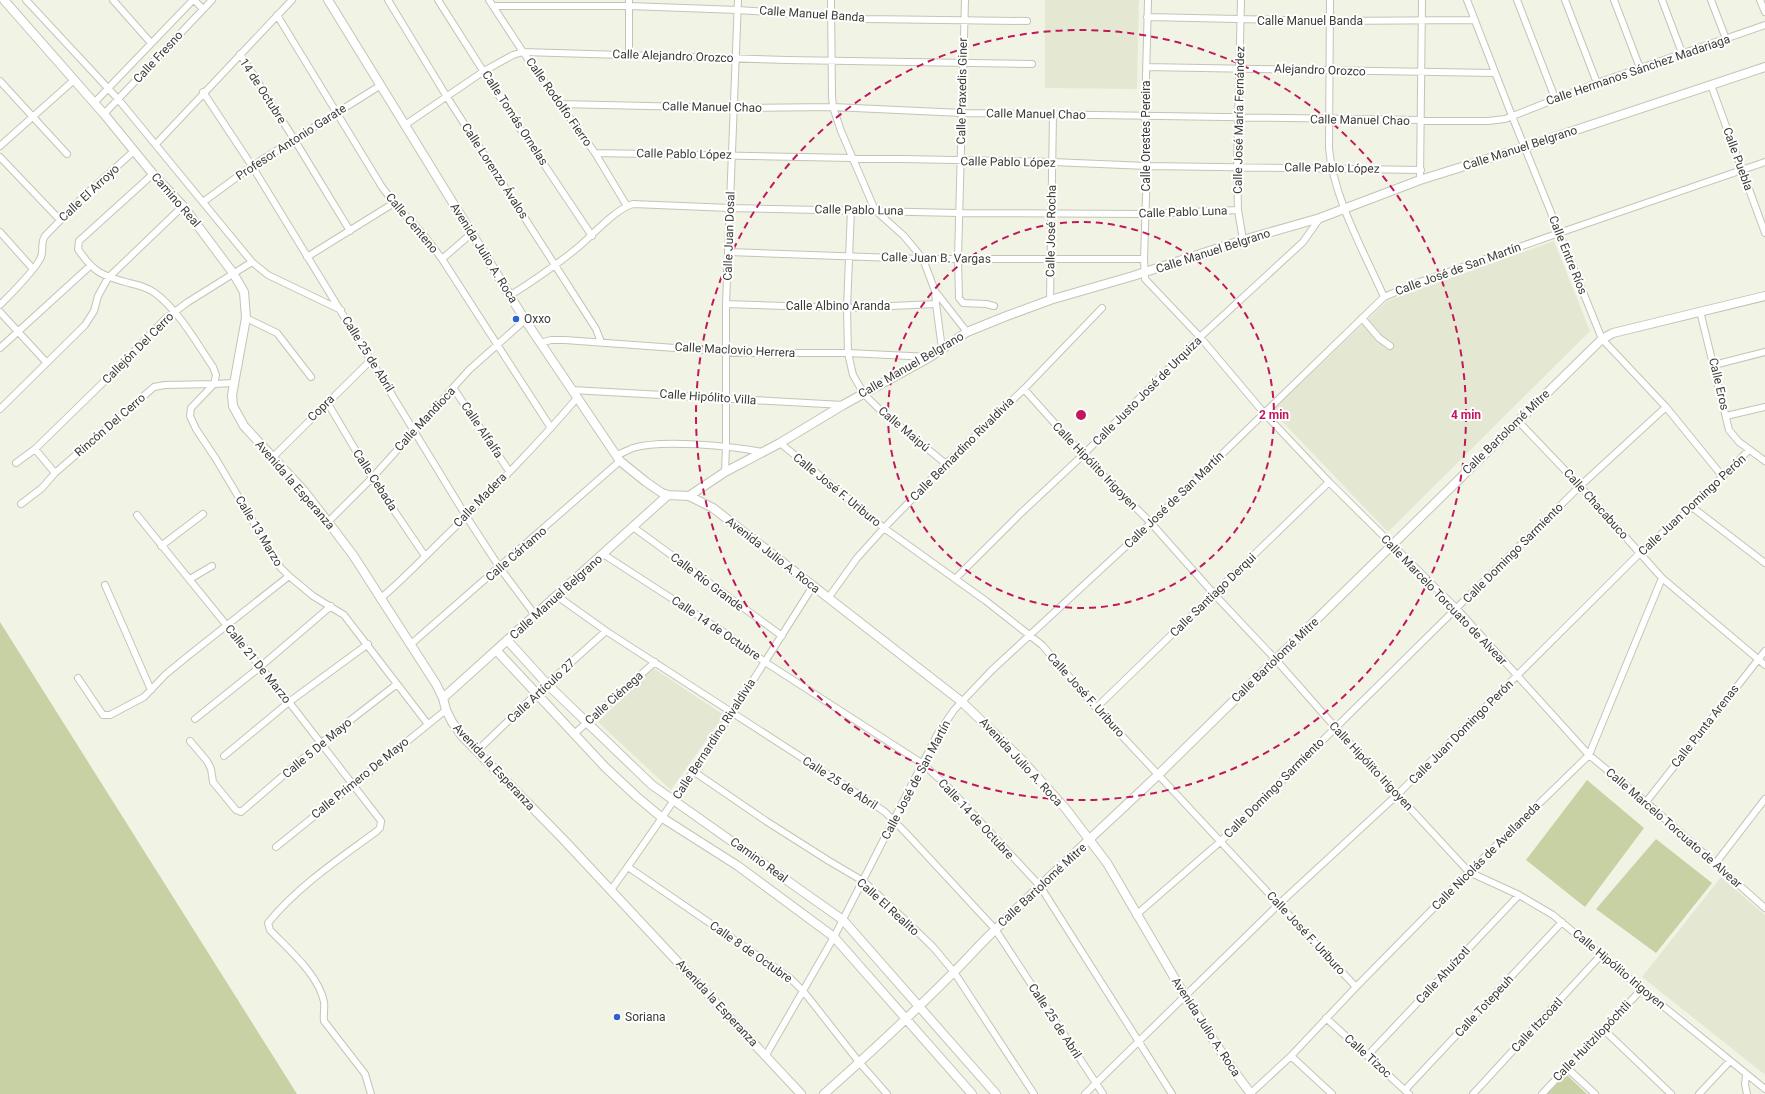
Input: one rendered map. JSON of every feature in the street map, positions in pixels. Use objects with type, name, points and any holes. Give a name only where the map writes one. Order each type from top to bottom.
[{"type":"street","name":"Camino Real","points":[[4,0],[104,114],[153,174],[183,206],[233,273],[244,292],[246,318],[234,383]]},
{"type":"street","points":[[113,0],[151,43]]},
{"type":"street","points":[[193,0],[203,9]]},
{"type":"street","name":"Calle Fresno","points":[[94,103],[193,0]]},
{"type":"street","name":"Calle Fresno","points":[[104,114],[212,0]]},
{"type":"street","points":[[156,144],[203,92],[292,0]]},
{"type":"street","name":"Avenida Julio A. Roca","points":[[328,0],[525,320],[618,458],[646,482],[668,495],[689,496],[713,508],[962,702],[1021,759],[1066,809],[1106,863],[1185,996],[1231,1067],[1251,1094]]},
{"type":"street","name":"Calle Lorenzo Ávalos","points":[[388,0],[447,97],[596,329],[601,342]]},
{"type":"street","name":"Calle Tomás Ornelas","points":[[438,0],[515,121],[592,236]]},
{"type":"street","name":"Calle Rodolfo Fierro","points":[[489,0],[523,52],[595,153],[627,206]]},
{"type":"street","name":"Calle Juan Dosal","points":[[725,472],[726,304],[738,0]]},
{"type":"street","points":[[831,0],[831,91],[833,108],[852,158],[875,210],[904,236],[923,259],[935,290],[967,332]]},
{"type":"street","name":"Calle Praxedis Giner","points":[[965,0],[962,62],[958,298],[961,302],[994,306]]},
{"type":"street","name":"Calle Orestes Pereira","points":[[1144,273],[1147,166],[1145,116],[1148,0]]},
{"type":"street","name":"Calle José María Fernández","points":[[1241,0],[1237,167],[1238,210],[1243,240]]},
{"type":"street","points":[[1330,0],[1330,168],[1344,209],[1384,297]]},
{"type":"street","points":[[1420,180],[1422,120],[1422,0]]},
{"type":"street","name":"Calle Entre Ríos","points":[[1467,0],[1602,339],[1666,407],[1724,476]]},
{"type":"street","points":[[1517,0],[1555,98]]},
{"type":"street","points":[[1565,0],[1597,83]]},
{"type":"street","points":[[1614,0],[1640,68]]},
{"type":"street","points":[[1662,0],[1682,53]]},
{"type":"street","points":[[1711,0],[1726,40]]},
{"type":"street","points":[[1760,0],[1765,12]]},
{"type":"street","name":"Camino Real","points":[[28,1],[118,99],[252,262],[268,275],[341,310]]},
{"type":"street","points":[[629,3],[629,55]]},
{"type":"street","name":"Calle Manuel Banda","points":[[493,6],[629,3],[866,18],[1028,21]]},
{"type":"street","name":"Calle Centeno","points":[[277,15],[366,161],[394,203],[423,234],[442,259],[551,428]]},
{"type":"street","name":"Calle Manuel Banda","points":[[1147,17],[1330,21],[1474,20]]},
{"type":"street","name":"Calle Hermanos Sánchez Madariaga","points":[[1512,116],[1555,98],[1682,53],[1726,40],[1765,25]]},
{"type":"street","name":"Calle Alejandro Orozco","points":[[406,126],[484,71],[513,55],[523,52],[962,62]]},
{"type":"street","name":"14 de Octubre","points":[[240,54],[350,230]]},
{"type":"street","points":[[962,62],[1032,64]]},
{"type":"street","name":"Alejandro Orozco","points":[[1146,67],[1495,73]]},
{"type":"street","name":"Calle Manuel Belgrano","points":[[689,496],[725,472],[780,443],[930,357],[967,332],[1050,300],[1144,273],[1243,240],[1320,218],[1420,180],[1525,147],[1765,67]]},
{"type":"street","points":[[0,146],[74,80]]},
{"type":"street","points":[[0,81],[67,154]]},
{"type":"street","name":"Profesor Antonio Garate","points":[[203,202],[252,166],[381,85]]},
{"type":"street","name":"Calle Puebla","points":[[1711,85],[1765,231]]},
{"type":"street","name":"Calle 25 de Abril","points":[[203,92],[252,166],[372,359],[466,516],[500,568],[535,615]]},
{"type":"street","name":"Calle Manuel Chao","points":[[560,104],[734,108],[833,108],[962,113],[1329,120],[1488,121],[1505,119],[1512,116]]},
{"type":"street","name":"Calle José Rocha","points":[[1050,300],[1050,214],[1053,114]]},
{"type":"street","name":"Calle El Arroyo","points":[[33,269],[41,257],[42,244],[45,236],[83,197],[134,151]]},
{"type":"street","name":"Calle Pablo López","points":[[595,153],[1052,162],[1147,166],[1421,170]]},
{"type":"street","points":[[0,157],[60,220]]},
{"type":"street","name":"Calle José de San Martín","points":[[766,1055],[804,992],[834,937],[945,723],[962,702],[992,670],[1151,523],[1384,297],[1417,283],[1765,162]]},
{"type":"street","points":[[153,174],[79,241],[77,246],[90,266],[108,278],[148,288],[159,297],[174,312],[213,367],[216,376],[214,384],[234,383]]},
{"type":"street","points":[[308,256],[394,203]]},
{"type":"street","name":"Calle Pablo Luna","points":[[627,206],[646,204],[730,208],[851,209],[959,213],[1050,214],[1145,214],[1238,210]]},
{"type":"street","points":[[0,409],[85,324],[94,311],[98,296],[108,278],[183,206]]},
{"type":"street","points":[[510,295],[556,266],[621,209],[627,206]]},
{"type":"street","name":"Calle Maipú","points":[[851,209],[847,308],[848,353],[853,375],[864,394],[879,409],[946,464]]},
{"type":"street","name":"Calle Justo José de Urquiza","points":[[955,579],[1083,455],[1200,337],[1303,242],[1320,218]]},
{"type":"street","points":[[0,232],[33,269],[14,292],[0,305]]},
{"type":"street","points":[[442,259],[472,234]]},
{"type":"street","name":"Calle Juan B. Vargas","points":[[728,252],[850,255],[923,259],[1144,259]]},
{"type":"street","name":"Callejón Del Cerro","points":[[16,464],[35,449],[120,366],[165,319],[233,273],[252,262]]},
{"type":"street","points":[[0,348],[90,266]]},
{"type":"street","name":"Calle Marcelo Torcuato de Alvear","points":[[1144,273],[1145,279],[1149,284],[1200,337],[1264,412],[1329,482],[1456,609],[1589,754],[1646,802],[1765,908]]},
{"type":"street","points":[[935,290],[942,349]]},
{"type":"street","name":"Calle Bartolomé Mitre","points":[[824,1094],[918,1007],[1062,864],[1090,840],[1158,775],[1602,339],[1613,333],[1700,310],[1765,296]]},
{"type":"street","name":"Calle Albino Aranda","points":[[726,304],[847,308],[936,304]]},
{"type":"street","name":"Calle Bernardino Rivaldivia","points":[[829,597],[858,558],[884,528],[946,464],[1024,389],[1102,308]]},
{"type":"street","name":"Calle Eros","points":[[1700,310],[1729,430],[1739,442],[1765,461]]},
{"type":"street","points":[[0,312],[46,362]]},
{"type":"street","points":[[246,318],[277,333],[288,345],[311,377]]},
{"type":"street","points":[[1362,318],[1379,338],[1390,346]]},
{"type":"street","name":"Calle Mandioca","points":[[328,522],[372,478],[414,429],[454,389],[469,370],[496,344],[525,320]]},
{"type":"street","name":"Calle Maclovio Herrera","points":[[540,343],[551,340],[601,342],[767,354],[848,353],[930,357]]},
{"type":"street","points":[[1714,365],[1765,352]]},
{"type":"street","name":"Copra","points":[[272,458],[372,359]]},
{"type":"street","name":"Avenida la Esperanza","points":[[234,383],[232,395],[233,406],[237,416],[272,458],[304,491],[353,556],[444,698],[446,710],[452,722],[477,752],[610,890],[801,1094]]},
{"type":"street","name":"Calle 13 Marzo","points":[[214,384],[196,402],[189,412],[196,429],[216,459],[280,567],[313,596],[344,615],[368,644],[427,723]]},
{"type":"street","name":"Rincón Del Cerro","points":[[21,504],[42,488],[55,473],[154,387],[165,385],[214,384]]},
{"type":"street","name":"Calle Alfalfa","points":[[454,389],[510,471]]},
{"type":"street","name":"Calle Hipólito Irigoyen","points":[[1024,389],[1083,455],[1151,523],[1335,727],[1469,872],[1519,895],[1546,910],[1765,1089]]},
{"type":"street","name":"Calle Hipólito Villa","points":[[572,390],[844,405]]},
{"type":"street","name":"Calle Madera","points":[[380,599],[405,578],[466,516],[551,428],[577,398]]},
{"type":"street","name":"Calle Cebada","points":[[327,402],[372,478],[425,556]]},
{"type":"street","name":"Calle Domingo Sarmiento","points":[[1136,915],[1221,841],[1580,486],[1666,407]]},
{"type":"street","points":[[1726,416],[1765,407]]},
{"type":"street","name":"Calle Chacabuco","points":[[1518,421],[1580,486],[1662,578],[1765,665]]},
{"type":"street","name":"Calle José F. Uriburo","points":[[780,443],[884,528],[1030,635],[1053,656],[1096,708],[1356,987]]},
{"type":"street","points":[[618,458],[634,448],[656,444],[726,447],[762,452]]},
{"type":"street","points":[[35,449],[55,473]]},
{"type":"street","name":"Calle Juan Domingo Perón","points":[[1085,1094],[1279,904],[1397,795],[1640,554],[1692,507],[1749,450]]},
{"type":"street","name":"Calle Cártamo","points":[[410,645],[500,568],[618,458]]},
{"type":"street","name":"Calle Santiago Derqui","points":[[1096,708],[1329,482]]},
{"type":"street","name":"Calle Manuel Belgrano","points":[[444,698],[668,495]]},
{"type":"street","points":[[1692,507],[1765,563]]},
{"type":"street","points":[[161,546],[203,514]]},
{"type":"street","name":"Calle 21 De Marzo","points":[[137,515],[289,702],[378,815],[381,821],[380,828],[310,881],[268,922],[270,930],[316,982],[324,1003],[322,1014],[324,1021],[365,1074],[371,1094]]},
{"type":"street","name":"Calle Río Grande","points":[[633,527],[782,636]]},
{"type":"street","name":"Calle 14 de Octubre","points":[[604,554],[725,633],[765,662],[923,764],[948,788],[1040,886],[1172,1094]]},
{"type":"street","points":[[190,579],[212,566]]},
{"type":"street","points":[[78,678],[103,715],[110,715],[136,703],[166,674],[289,576]]},
{"type":"street","name":"Calle Nicolás de Avellaneda","points":[[1251,1094],[1291,1056],[1326,1018],[1469,872],[1589,754],[1662,578]]},
{"type":"street","points":[[105,585],[151,690]]},
{"type":"street","name":"Calle Bernardino Rivaldivia","points":[[610,890],[628,867],[732,713],[813,586]]},
{"type":"street","name":"Calle 25 de Abril","points":[[557,596],[606,631],[872,803],[894,821],[995,929],[1102,1094]]},
{"type":"street","points":[[195,719],[260,667],[331,606]]},
{"type":"street","name":"Calle Artículo 27","points":[[477,752],[536,694],[606,631]]},
{"type":"street","name":"Camino Real","points":[[507,640],[548,684],[642,776],[673,801],[843,920],[996,1094]]},
{"type":"street","points":[[224,756],[289,702],[368,644]]},
{"type":"street","name":"Camino Real","points":[[496,650],[536,694],[621,782],[661,817],[738,866],[834,937],[972,1094]]},
{"type":"street","name":"Calle Punta Arenas","points":[[1646,802],[1765,651]]},
{"type":"street","name":"Calle Ciénega","points":[[574,734],[655,662]]},
{"type":"street","name":"Calle 5 De Mayo","points":[[190,740],[208,761],[213,782],[238,812],[243,811],[321,743],[397,684]]},
{"type":"street","name":"Calle Primero De Mayo","points":[[276,847],[427,723],[446,710]]},
{"type":"street","name":"Calle El Realito","points":[[693,770],[779,829],[863,881],[932,947],[954,972],[1034,1094]]},
{"type":"street","points":[[1715,864],[1765,799]]},
{"type":"street","name":"Calle 8 de Octubre","points":[[628,867],[780,970],[804,992],[859,1062],[888,1094]]},
{"type":"street","name":"Calle Ahuízotl","points":[[1368,1055],[1519,895]]},
{"type":"street","name":"Calle Totepeuh","points":[[1407,1092],[1562,922]]},
{"type":"street","name":"Calle Itzcoatl","points":[[1473,1094],[1601,955]]},
{"type":"street","name":"Calle Huitzilopóchtli","points":[[1542,1094],[1566,1067],[1642,989]]},
{"type":"street","name":"Calle Tízoc","points":[[1326,1018],[1407,1092]]},
{"type":"street","points":[[1603,1029],[1671,1094]]},
{"type":"street","points":[[1291,1056],[1332,1094]]},
{"type":"street","points":[[1699,1094],[1730,1061]]},
{"type":"street","points":[[1566,1067],[1595,1094]]},
{"type":"street","points":[[1746,1075],[1745,1084],[1747,1094]]},
{"type":"shaded area","points":[[1045,0],[1139,0],[1137,89],[1045,88]]},
{"type":"shaded area","points":[[1554,241],[1590,331],[1388,532],[1272,411],[1387,301]]},
{"type":"shaded area","points":[[653,668],[724,715],[671,790],[598,722]]},
{"type":"shaded area","points":[[1721,877],[1765,915],[1764,1074],[1642,977]]},
{"type":"green space","points":[[0,622],[297,1094],[0,1094]]},
{"type":"green space","points":[[1587,780],[1644,828],[1585,907],[1526,860]]},
{"type":"green space","points":[[1656,839],[1712,883],[1656,953],[1596,909]]},
{"type":"green space","points":[[1566,1074],[1587,1094],[1547,1094]]},
{"type":"place","name":"Oxxo","points":[[516,319]]},
{"type":"place","name":"Soriana","points":[[617,1017]]}]
